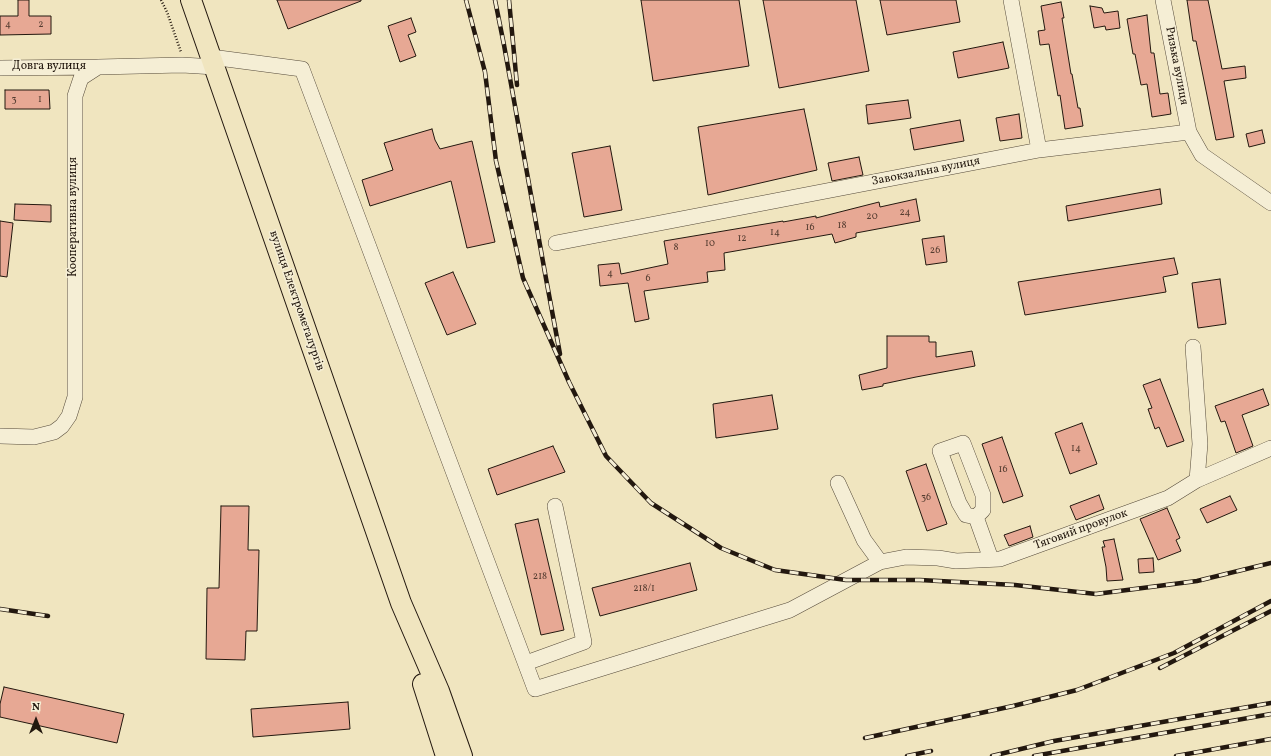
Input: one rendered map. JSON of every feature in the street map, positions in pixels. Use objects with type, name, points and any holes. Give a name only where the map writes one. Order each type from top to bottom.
[{"type":"main road","name":"вулиця Електрометалургів","points":[[191,0],[442,722]]},
{"type":"main road","points":[[442,722],[446,756]]},
{"type":"main road","points":[[442,722],[462,756]]},
{"type":"street","points":[[1011,0],[1039,150]]},
{"type":"street","name":"Ризька вулиця","points":[[1163,0],[1189,132]]},
{"type":"street","points":[[98,67],[182,65],[213,62],[302,69],[526,663],[584,642],[555,506]]},
{"type":"street","name":"Довга вулиця","points":[[0,68],[98,67]]},
{"type":"street","name":"Кооперативна вулиця","points":[[0,436],[34,437],[54,432],[62,426],[69,416],[75,397],[75,96],[81,78],[98,67]]},
{"type":"street","points":[[1189,132],[1202,155],[1271,203]]},
{"type":"street","name":"Завокзальна вулиця","points":[[556,243],[1039,150],[1189,132]]},
{"type":"street","points":[[1193,347],[1200,444],[1197,480]]},
{"type":"street","name":"Тяговий провулок","points":[[526,663],[536,689],[790,610],[880,562],[906,556],[956,561],[1000,559],[1168,498],[1197,480],[1271,448]]},
{"type":"street","points":[[838,483],[864,540],[880,562]]},
{"type":"street","points":[[976,517],[991,559]]},
{"type":"path","points":[[161,0],[181,50],[182,65]]},
{"type":"building","points":[[18,0],[29,0],[29,16],[51,16],[51,34],[0,35],[0,16],[18,16]]},
{"type":"building","points":[[277,0],[361,0],[361,1],[288,29]]},
{"type":"building","points":[[641,0],[739,0],[749,66],[653,81]]},
{"type":"building","points":[[763,0],[856,0],[869,71],[779,88]]},
{"type":"building","points":[[880,0],[956,0],[960,22],[887,35]]},
{"type":"building","points":[[1187,0],[1208,0],[1222,69],[1245,66],[1246,78],[1224,81],[1234,137],[1216,140],[1196,41],[1193,41]]},
{"type":"building","points":[[1061,2],[1064,18],[1062,18],[1071,74],[1083,126],[1065,129],[1060,95],[1058,96],[1049,44],[1040,45],[1038,31],[1045,30],[1041,6]]},
{"type":"building","points":[[1090,6],[1102,8],[1104,13],[1118,11],[1120,28],[1106,30],[1105,26],[1094,28]]},
{"type":"building","points":[[1147,15],[1151,53],[1154,53],[1160,94],[1168,93],[1171,114],[1152,117],[1147,84],[1141,85],[1135,54],[1133,54],[1127,19]]},
{"type":"building","points":[[411,18],[416,32],[408,35],[416,56],[400,62],[388,26]]},
{"type":"building","points":[[1003,42],[1009,68],[958,78],[953,52]]},
{"type":"building","points":[[5,90],[49,90],[50,109],[5,109]]},
{"type":"building","points":[[908,100],[911,118],[868,124],[866,105]]},
{"type":"building","points":[[804,109],[817,170],[708,195],[698,127]]},
{"type":"building","points":[[1019,114],[1022,138],[1000,141],[996,118]]},
{"type":"building","points":[[960,120],[964,141],[914,150],[910,129]]},
{"type":"building","points":[[432,129],[435,140],[440,149],[472,141],[495,242],[467,248],[451,181],[370,206],[362,180],[393,170],[384,143]]},
{"type":"building","points":[[1262,130],[1265,143],[1249,147],[1246,134]]},
{"type":"building","points":[[610,146],[622,210],[584,217],[572,153]]},
{"type":"building","points":[[859,157],[863,175],[832,181],[828,163]]},
{"type":"building","points":[[1160,189],[1162,204],[1068,221],[1066,206]]},
{"type":"building","points":[[916,199],[920,221],[856,233],[856,237],[835,243],[832,234],[724,253],[725,270],[707,272],[708,282],[644,291],[649,319],[635,322],[628,283],[600,286],[598,265],[619,263],[621,274],[668,264],[664,241],[816,216],[816,218],[879,202],[880,207]]},
{"type":"building","points":[[15,204],[51,205],[51,222],[14,220]]},
{"type":"building","points":[[0,221],[13,223],[7,277],[0,276]]},
{"type":"building","points":[[944,236],[947,262],[926,265],[922,239]]},
{"type":"building","points":[[1174,258],[1178,274],[1163,277],[1166,292],[1025,315],[1018,282]]},
{"type":"building","points":[[453,272],[476,324],[447,335],[425,283]]},
{"type":"building","points":[[1220,279],[1226,324],[1198,328],[1192,283]]},
{"type":"building","points":[[887,336],[929,336],[929,342],[936,342],[936,357],[972,351],[975,366],[883,384],[883,386],[862,390],[859,375],[887,368]]},
{"type":"building","points":[[1160,379],[1184,441],[1167,447],[1159,427],[1155,429],[1148,409],[1152,408],[1143,385]]},
{"type":"building","points":[[1263,389],[1269,405],[1242,415],[1253,446],[1236,453],[1225,421],[1221,422],[1215,406]]},
{"type":"building","points":[[772,395],[778,429],[716,438],[713,404]]},
{"type":"building","points":[[1082,423],[1097,464],[1070,474],[1055,433]]},
{"type":"building","points":[[1002,437],[1023,496],[1003,503],[982,444]]},
{"type":"building","points":[[553,446],[565,472],[497,495],[488,469]]},
{"type":"building","points":[[926,464],[947,524],[927,531],[906,471]]},
{"type":"building","points":[[1099,495],[1104,509],[1076,520],[1070,506]]},
{"type":"building","points":[[1230,496],[1237,510],[1207,523],[1200,509]]},
{"type":"building","points":[[221,506],[249,506],[248,550],[259,550],[257,631],[246,631],[245,660],[206,659],[207,588],[219,588]]},
{"type":"building","points":[[1167,508],[1180,538],[1176,540],[1181,551],[1158,560],[1140,519]]},
{"type":"building","points":[[538,519],[564,630],[541,635],[515,524]]},
{"type":"building","points":[[1030,526],[1033,537],[1009,546],[1004,535]]},
{"type":"building","points":[[1114,539],[1123,580],[1107,581],[1102,547],[1105,547],[1103,541]]},
{"type":"building","points":[[1153,558],[1154,572],[1139,573],[1138,559]]},
{"type":"building","points":[[690,563],[697,590],[600,616],[592,588]]},
{"type":"building","points":[[4,687],[124,714],[117,743],[0,717],[0,704]]},
{"type":"building","points":[[348,702],[350,729],[253,737],[251,709]]},
{"type":"railway","points":[[466,0],[485,72],[496,161],[523,278],[569,382],[606,456],[651,503],[721,548],[775,570],[846,580],[920,580],[1015,585],[1096,594],[1197,581],[1271,563]]},
{"type":"railway","points":[[495,0],[560,354]]},
{"type":"railway","points":[[509,0],[517,85]]},
{"type":"railway","points":[[865,738],[1013,706],[1077,690],[1174,653],[1271,601]]},
{"type":"railway","points":[[0,609],[48,616]]},
{"type":"railway","points":[[1160,668],[1271,611]]},
{"type":"railway","points":[[992,756],[1054,741],[1271,703]]},
{"type":"railway","points":[[1034,756],[1271,714]]},
{"type":"railway","points":[[1176,756],[1271,739]]},
{"type":"railway","points":[[907,756],[931,751]]}]
